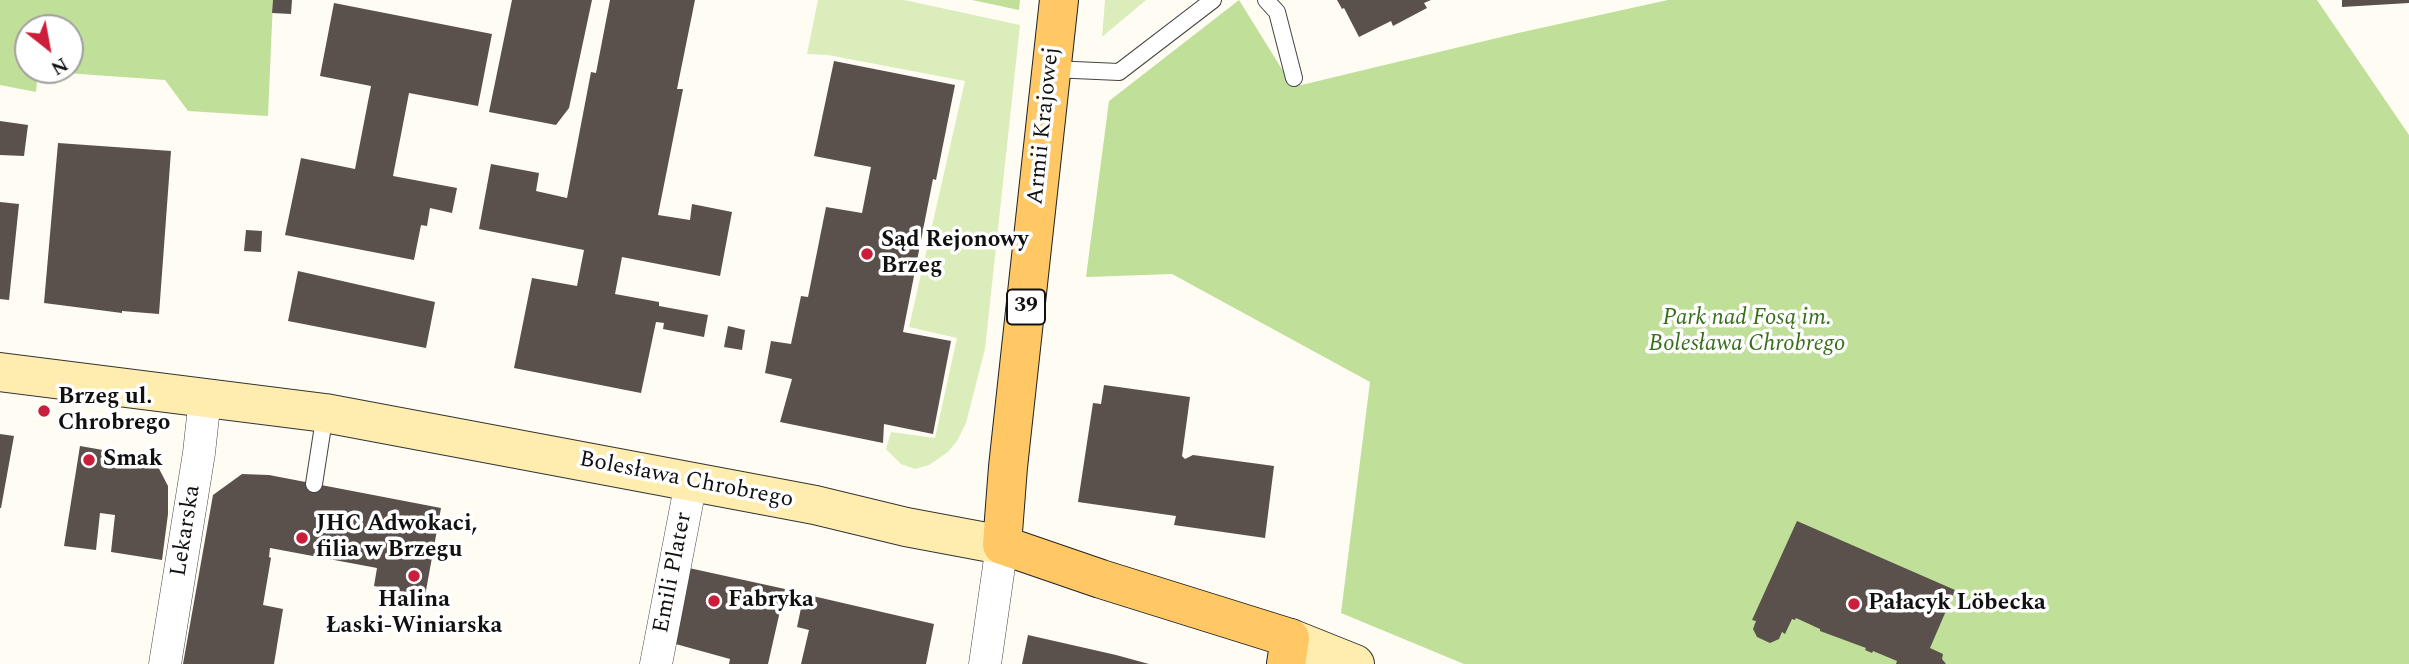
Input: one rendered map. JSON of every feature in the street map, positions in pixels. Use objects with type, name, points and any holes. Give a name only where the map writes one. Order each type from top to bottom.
[{"type":"main road","name":"Armii Krajowej","points":[[1002,545],[1008,467],[1059,0]]},
{"type":"main road","name":"Bolesława Chrobrego","points":[[0,372],[325,413],[815,505],[906,527],[1002,545],[1101,579],[1288,651],[1355,664]]},
{"type":"street","name":"Lekarska","points":[[165,664],[199,453],[205,398]]},
{"type":"street","name":"Emili Plater","points":[[656,664],[691,482]]},
{"type":"street","points":[[985,664],[1002,545]]},
{"type":"lane","points":[[1052,69],[1119,72],[1213,0]]},
{"type":"lane","points":[[1266,0],[1277,12],[1294,78]]},
{"type":"lane","points":[[314,484],[325,413]]},
{"type":"green space","points":[[0,0],[273,0],[268,116],[188,111],[165,80],[84,74],[84,14],[14,14],[14,84],[37,84],[36,92],[0,85]]},
{"type":"green space","points":[[818,0],[904,0],[1020,25],[985,349],[966,423],[957,441],[948,452],[929,465],[915,469],[901,464],[886,449],[891,432],[935,438],[957,338],[909,327],[965,81],[828,55],[807,54]]},
{"type":"green space","points":[[972,0],[1020,0],[1019,10]]},
{"type":"green space","points":[[1105,0],[1146,0],[1102,37]]},
{"type":"green space","name":"Park nad Fosą im. Bolesława Chrobrego","points":[[1239,0],[1293,87],[1668,0],[2317,0],[2409,135],[2409,664],[1464,664],[1341,613],[1370,382],[1172,274],[1086,277],[1109,101]]},
{"type":"building","points":[[273,0],[292,0],[291,14],[272,13]]},
{"type":"building","points":[[512,0],[592,0],[569,108],[556,125],[489,112]]},
{"type":"building","points":[[610,0],[695,0],[677,89],[683,89],[658,215],[690,220],[692,204],[732,212],[720,276],[622,257],[615,294],[708,315],[704,337],[663,329],[664,323],[656,322],[641,393],[514,368],[532,278],[577,286],[584,250],[479,229],[491,164],[539,173],[536,191],[567,198],[591,72],[596,73]]},
{"type":"building","points":[[1337,0],[1431,0],[1424,3],[1427,8],[1393,26],[1391,21],[1359,37]]},
{"type":"building","points":[[2342,0],[2409,0],[2409,3],[2342,7]]},
{"type":"building","points":[[334,3],[492,34],[478,106],[409,93],[393,176],[457,188],[452,213],[430,208],[427,226],[421,225],[414,260],[285,235],[301,158],[355,169],[371,86],[320,76]]},
{"type":"building","name":"Sąd Rejonowy Brzeg","points":[[834,61],[955,85],[936,180],[933,179],[903,332],[951,341],[933,434],[884,424],[883,443],[780,422],[792,379],[765,373],[771,341],[791,344],[801,296],[808,297],[826,207],[862,213],[871,167],[814,156]]},
{"type":"building","points":[[0,121],[28,125],[24,156],[0,155]]},
{"type":"building","points":[[58,143],[171,151],[159,314],[122,313],[44,303]]},
{"type":"building","points":[[0,202],[19,204],[9,300],[0,299]]},
{"type":"building","points":[[246,230],[262,231],[261,252],[244,251]]},
{"type":"building","points":[[298,271],[435,302],[426,348],[288,321]]},
{"type":"building","points":[[728,326],[745,330],[742,350],[724,347]]},
{"type":"building","points":[[1104,385],[1190,397],[1182,456],[1185,459],[1193,455],[1274,466],[1265,538],[1174,525],[1176,516],[1078,502],[1093,403],[1101,404]]},
{"type":"building","points":[[0,434],[14,436],[1,508],[0,508]]},
{"type":"building","points":[[80,446],[154,459],[168,486],[168,514],[162,560],[111,552],[115,515],[100,513],[96,550],[64,546]]},
{"type":"building","points":[[242,474],[269,475],[441,508],[425,596],[374,586],[377,568],[270,548],[271,558],[263,605],[283,609],[274,664],[183,664],[213,495]]},
{"type":"building","name":"Pałacyk Löbecka","points":[[1797,521],[1955,590],[1930,648],[1943,654],[1942,659],[1946,664],[1896,664],[1897,661],[1820,631],[1796,618],[1792,619],[1785,634],[1782,632],[1779,639],[1770,643],[1757,637],[1753,629],[1756,621],[1752,620]]},
{"type":"building","points":[[689,568],[785,589],[768,664],[729,664],[730,659],[672,643]]},
{"type":"building","points":[[804,594],[934,624],[926,664],[801,664],[809,630],[797,627]]},
{"type":"building","points":[[1028,635],[1116,655],[1149,664],[1022,664]]},
{"type":"place","name":"Sąd Rejonowy Brzeg","points":[[867,254]]},
{"type":"place","name":"Brzeg ul. Chrobrego","points":[[44,411]]},
{"type":"place","name":"Smak","points":[[89,460]]},
{"type":"place","name":"JHC Adwokaci, filia w Brzegu","points":[[302,538]]},
{"type":"place","name":"Halina Łaski-Winiarska","points":[[414,576]]},
{"type":"place","name":"Fabryka","points":[[714,601]]},
{"type":"place","name":"Pałacyk Löbecka","points":[[1854,604]]}]
